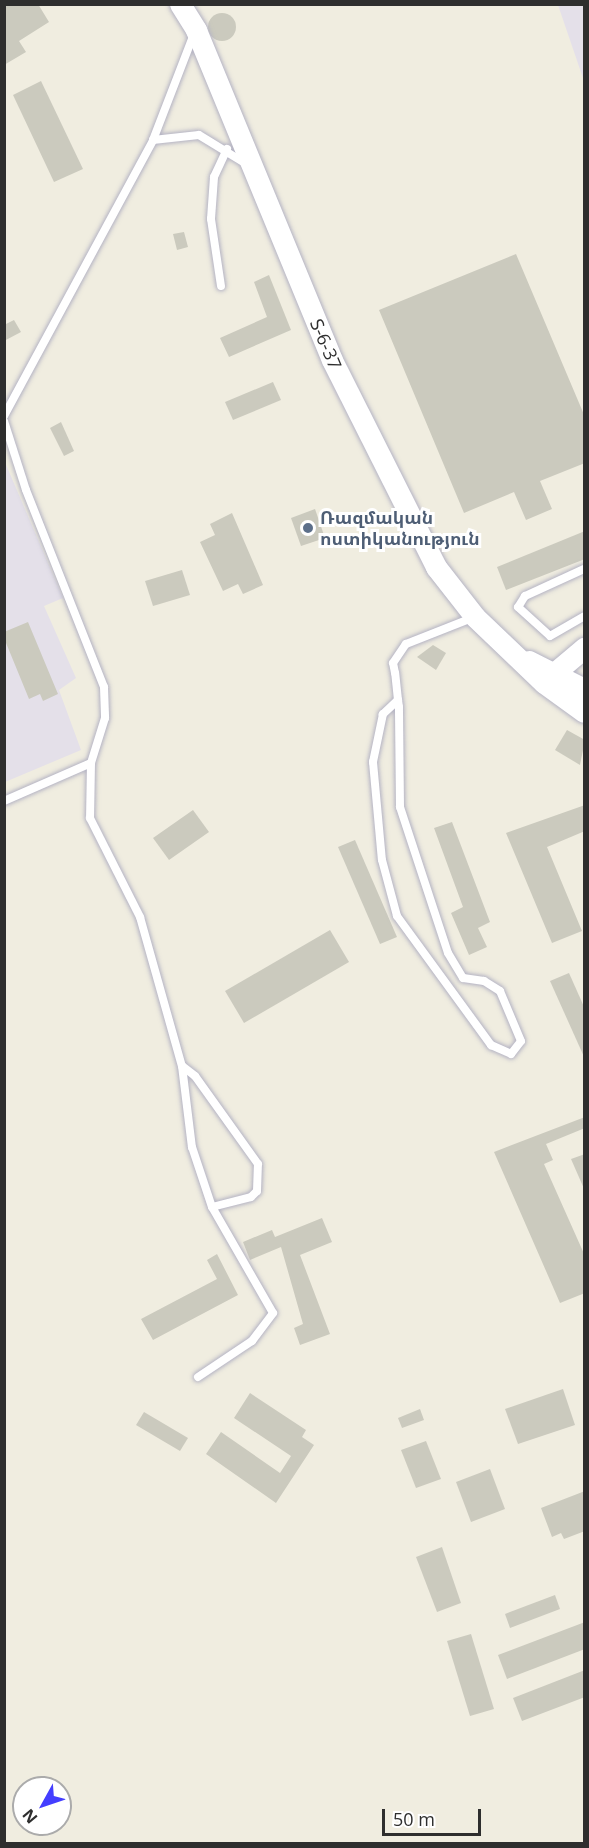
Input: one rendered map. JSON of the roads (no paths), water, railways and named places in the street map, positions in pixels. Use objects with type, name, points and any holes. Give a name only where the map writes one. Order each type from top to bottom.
[{"type":"main road","name":"Տ-6-37","points":[[180,4],[196,30],[332,360],[396,495],[436,567],[475,617],[517,657],[549,677],[585,712]]},
{"type":"main road","points":[[549,677],[585,648]]},
{"type":"main road","name":"Տ-6-37","points":[[549,677],[585,689]]},
{"type":"lane","points":[[4,416],[153,140],[196,30]]},
{"type":"lane","points":[[153,140],[199,135],[227,149],[253,170]]},
{"type":"lane","points":[[221,286],[211,219],[214,177],[227,149]]},
{"type":"lane","points":[[4,421],[26,490],[104,687],[105,718],[91,763],[90,818],[140,917],[182,1066],[192,1148],[212,1207],[273,1313],[252,1341],[198,1377]]},
{"type":"lane","points":[[583,620],[550,636],[519,607],[525,596],[585,569]]},
{"type":"lane","points":[[398,700],[383,714],[373,762],[382,860],[397,916],[491,1045],[505,1054],[515,1052],[519,1033],[500,992],[459,975],[426,898],[400,807],[398,700],[393,663],[406,644],[475,617]]},
{"type":"lane","points":[[4,801],[91,763]]},
{"type":"lane","points":[[182,1066],[195,1076],[258,1164],[257,1191],[252,1197],[212,1207]]},
{"type":"place","name":"Ռազմական ոստիկանություն","points":[[308,528]]}]
